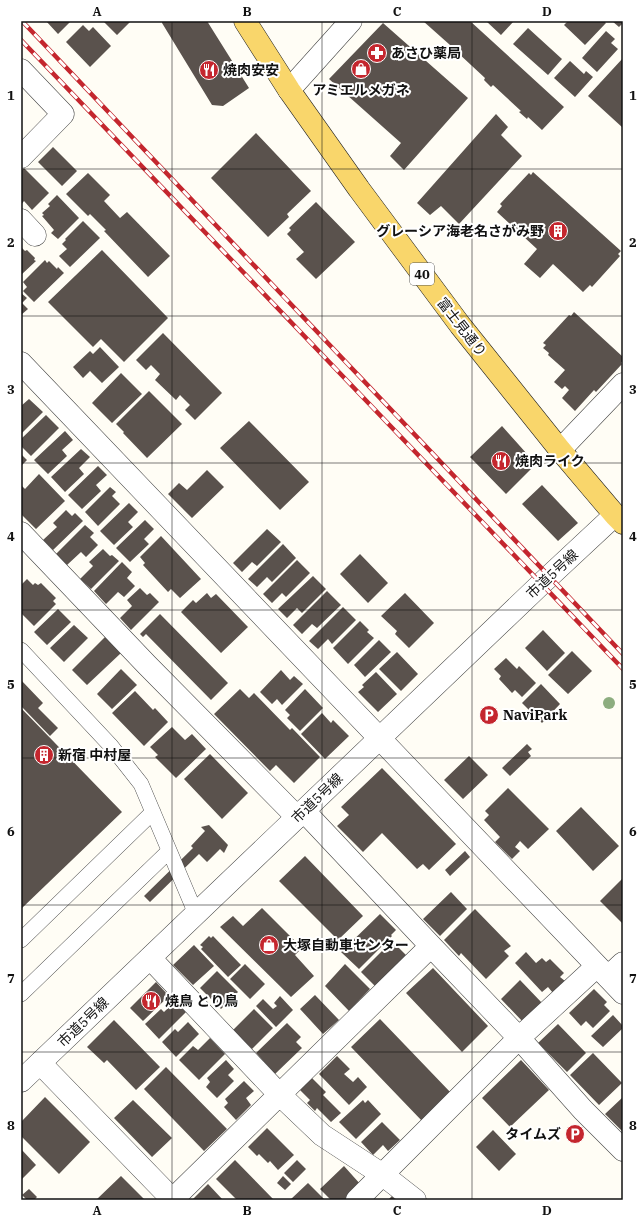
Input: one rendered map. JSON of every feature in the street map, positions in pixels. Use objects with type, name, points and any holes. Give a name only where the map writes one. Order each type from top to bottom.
[{"type":"main road","name":"富士見通り","points":[[246,21],[289,90],[359,189],[460,326],[560,450],[619,519]]},
{"type":"street","points":[[289,90],[351,21]]},
{"type":"street","points":[[21,70],[63,114],[21,157]]},
{"type":"street","points":[[21,364],[380,738],[609,969],[623,993]]},
{"type":"street","points":[[560,450],[623,384]]},
{"type":"street","name":"市道5号線","points":[[21,1081],[530,594],[619,519]]},
{"type":"street","points":[[21,533],[147,664],[300,814],[431,946],[623,1150]]},
{"type":"street","points":[[40,1063],[173,1200],[431,946]]},
{"type":"street","points":[[150,958],[279,1094],[322,1135],[383,1175],[415,1200]]},
{"type":"street","points":[[357,1200],[519,1038],[609,969]]},
{"type":"lane","points":[[21,650],[111,746],[141,784],[196,914]]},
{"type":"lane","points":[[21,940],[153,812]]},
{"type":"lane","points":[[21,994],[169,851]]},
{"type":"building","points":[[46,21],[71,21],[58,34]]},
{"type":"building","points":[[103,21],[131,21],[117,35]]},
{"type":"building","points":[[162,21],[207,21],[249,88],[223,106],[212,105]]},
{"type":"building","points":[[423,21],[470,21],[564,107],[542,130],[528,117],[527,119],[519,112],[521,111],[493,85],[491,87],[484,80],[485,78],[457,52],[455,54],[448,48],[450,45]]},
{"type":"building","points":[[486,21],[514,21],[501,35]]},
{"type":"building","points":[[568,21],[604,21],[606,23],[585,45],[564,25]]},
{"type":"building","points":[[612,21],[623,21],[623,23],[619,27]]},
{"type":"building","points":[[383,23],[468,98],[404,170],[390,156],[401,143],[329,79]]},
{"type":"building","points":[[83,25],[89,31],[93,27],[111,46],[90,67],[66,42]]},
{"type":"building","points":[[528,28],[562,59],[548,75],[513,44]]},
{"type":"building","points":[[606,31],[615,39],[611,43],[618,49],[597,72],[582,58]]},
{"type":"building","points":[[623,58],[623,128],[588,96]]},
{"type":"building","points":[[570,61],[584,74],[586,71],[593,77],[575,97],[554,78]]},
{"type":"building","points":[[496,114],[508,127],[501,135],[522,156],[459,224],[441,206],[430,215],[417,203]]},
{"type":"building","points":[[256,133],[311,191],[287,214],[289,217],[268,237],[211,178]]},
{"type":"building","points":[[53,147],[77,171],[62,186],[38,162]]},
{"type":"building","points":[[24,168],[49,193],[32,210],[24,201],[21,205],[21,171]]},
{"type":"building","name":"グレーシア海老名さがみ野","points":[[533,172],[621,251],[618,254],[620,256],[592,287],[590,285],[583,292],[553,264],[540,278],[524,264],[537,249],[497,212],[502,206],[500,204],[529,173],[531,175]]},
{"type":"building","points":[[88,173],[110,195],[104,201],[120,218],[127,212],[170,256],[148,277],[104,231],[106,230],[90,214],[88,216],[66,194]]},
{"type":"building","points":[[57,195],[79,218],[58,239],[51,233],[54,230],[42,216],[44,215],[42,213],[50,206],[48,204]]},
{"type":"building","points":[[316,202],[355,242],[316,279],[296,259],[304,252],[287,234],[291,230],[289,228]]},
{"type":"building","points":[[83,221],[100,238],[70,267],[59,256],[67,249],[62,244]]},
{"type":"building","points":[[21,247],[25,251],[27,250],[36,261],[21,275]]},
{"type":"building","points":[[102,250],[168,318],[124,362],[101,339],[93,347],[48,302]]},
{"type":"building","points":[[45,260],[47,263],[49,261],[57,269],[58,267],[64,273],[34,302],[23,291],[27,287],[23,282]]},
{"type":"building","points":[[21,293],[27,298],[22,303],[28,309],[21,315]]},
{"type":"building","points":[[574,312],[623,357],[622,364],[596,392],[594,390],[575,411],[562,398],[569,390],[565,386],[562,389],[554,382],[565,370],[548,355],[549,353],[543,348],[546,345],[543,343],[569,315],[571,316]]},
{"type":"building","points":[[163,333],[222,393],[195,420],[185,410],[190,405],[180,395],[176,400],[155,380],[160,374],[151,365],[146,370],[136,360]]},
{"type":"building","points":[[100,347],[119,367],[102,383],[90,371],[83,378],[73,367],[90,351],[93,354]]},
{"type":"building","points":[[121,373],[142,394],[112,423],[92,403]]},
{"type":"building","points":[[149,391],[182,424],[147,458],[116,424]]},
{"type":"building","points":[[29,399],[43,412],[21,434],[21,406]]},
{"type":"building","points":[[46,415],[59,428],[31,456],[21,446],[21,439]]},
{"type":"building","points":[[249,421],[309,482],[280,510],[220,448]]},
{"type":"building","points":[[502,426],[536,464],[506,494],[470,457]]},
{"type":"building","points":[[65,431],[73,440],[62,450],[67,456],[48,474],[34,460]]},
{"type":"building","points":[[81,449],[90,457],[79,468],[84,474],[65,492],[51,477]]},
{"type":"building","points":[[21,454],[27,460],[21,466]]},
{"type":"building","points":[[98,466],[107,475],[96,485],[101,491],[82,509],[68,495]]},
{"type":"building","points":[[207,470],[224,487],[192,518],[168,494],[179,483],[187,490]]},
{"type":"building","points":[[39,474],[65,501],[36,529],[21,514],[21,485],[25,489]]},
{"type":"building","points":[[542,485],[578,523],[558,541],[522,504]]},
{"type":"building","points":[[110,487],[116,492],[112,496],[120,504],[98,526],[85,512]]},
{"type":"building","points":[[129,503],[138,512],[128,522],[133,527],[114,545],[100,531]]},
{"type":"building","points":[[66,510],[72,516],[75,513],[83,521],[53,550],[43,540],[57,527],[53,523]]},
{"type":"building","points":[[145,520],[154,529],[144,539],[149,544],[130,562],[116,548]]},
{"type":"building","points":[[85,525],[94,533],[90,537],[98,545],[86,557],[81,552],[67,565],[56,554]]},
{"type":"building","points":[[267,529],[281,542],[257,566],[252,562],[242,572],[233,563]]},
{"type":"building","points":[[161,536],[201,579],[180,598],[171,589],[168,592],[143,565],[145,563],[140,557]]},
{"type":"building","points":[[283,544],[296,558],[272,582],[267,577],[257,587],[248,579]]},
{"type":"building","points":[[103,549],[110,556],[112,555],[119,561],[91,589],[80,579],[93,566],[89,562]]},
{"type":"building","points":[[360,554],[388,583],[368,603],[340,574]]},
{"type":"building","points":[[297,560],[310,573],[286,597],[282,593],[272,603],[263,594]]},
{"type":"building","points":[[122,562],[132,572],[127,578],[135,586],[124,597],[118,592],[106,604],[94,591]]},
{"type":"building","points":[[313,576],[326,589],[302,613],[297,608],[287,618],[278,609]]},
{"type":"building","points":[[27,579],[33,585],[35,583],[38,585],[41,583],[56,598],[53,601],[56,604],[34,626],[21,613],[21,585]]},
{"type":"building","points":[[140,588],[147,595],[150,593],[159,602],[131,630],[120,618],[132,606],[127,600]]},
{"type":"building","points":[[327,591],[341,605],[317,628],[312,624],[302,634],[293,625]]},
{"type":"building","points":[[207,593],[211,598],[216,594],[248,627],[221,653],[181,612],[193,600],[196,603]]},
{"type":"building","points":[[405,593],[434,623],[409,648],[395,634],[397,631],[381,616]]},
{"type":"building","points":[[343,607],[356,620],[332,644],[328,639],[318,649],[309,641]]},
{"type":"building","points":[[58,609],[71,622],[47,645],[34,632]]},
{"type":"building","points":[[160,614],[228,683],[211,700],[146,634],[143,637],[140,634]]},
{"type":"building","points":[[360,621],[369,630],[367,632],[374,638],[348,664],[333,648]]},
{"type":"building","points":[[74,625],[88,638],[64,662],[50,648]]},
{"type":"building","points":[[543,630],[565,653],[547,671],[525,648]]},
{"type":"building","points":[[105,637],[121,653],[87,685],[72,670]]},
{"type":"building","points":[[379,640],[391,652],[365,677],[354,665]]},
{"type":"building","points":[[572,651],[592,671],[568,694],[548,675]]},
{"type":"building","points":[[397,652],[418,674],[401,691],[379,669]]},
{"type":"building","points":[[506,658],[517,669],[519,666],[536,683],[522,697],[515,690],[512,693],[499,679],[501,676],[494,669]]},
{"type":"building","points":[[121,669],[137,685],[112,709],[97,694]]},
{"type":"building","points":[[281,670],[290,680],[294,676],[303,684],[282,705],[277,699],[272,704],[260,692]]},
{"type":"building","points":[[376,672],[397,694],[378,712],[358,692],[364,687],[362,685]]},
{"type":"building","points":[[21,680],[43,703],[38,708],[58,728],[50,736],[21,706]]},
{"type":"building","points":[[541,684],[560,704],[542,723],[522,703]]},
{"type":"building","points":[[240,689],[249,698],[254,693],[290,730],[292,728],[320,757],[294,783],[276,765],[270,771],[214,714]]},
{"type":"building","points":[[305,689],[323,708],[300,731],[287,718],[290,715],[285,710]]},
{"type":"building","points":[[135,691],[153,710],[155,708],[168,722],[144,746],[112,713]]},
{"type":"building","name":"新宿 中村屋","points":[[21,708],[122,812],[21,909]]},
{"type":"building","points":[[322,713],[331,723],[333,720],[349,736],[325,759],[301,734]]},
{"type":"building","points":[[172,727],[185,740],[192,734],[206,749],[176,778],[155,757],[158,755],[150,747]]},
{"type":"building","points":[[527,744],[532,749],[528,752],[531,756],[510,776],[502,768]]},
{"type":"building","points":[[210,754],[248,793],[222,819],[184,779]]},
{"type":"building","points":[[469,756],[488,775],[463,799],[444,780]]},
{"type":"building","points":[[382,768],[456,844],[429,870],[423,864],[417,869],[382,833],[363,852],[337,826],[349,815],[341,807]]},
{"type":"building","points":[[508,788],[549,829],[528,849],[520,841],[515,847],[520,851],[512,859],[495,842],[500,837],[484,820],[489,815],[485,811]]},
{"type":"building","points":[[581,807],[619,846],[593,871],[556,831]]},
{"type":"building","points":[[209,825],[228,845],[224,853],[220,849],[207,862],[199,854],[150,902],[144,896],[193,848],[191,846],[205,831],[201,827]]},
{"type":"building","points":[[465,851],[470,857],[450,876],[445,870]]},
{"type":"building","points":[[305,856],[363,916],[338,940],[279,881]]},
{"type":"building","points":[[623,878],[623,924],[600,901]]},
{"type":"building","points":[[451,892],[467,909],[440,936],[423,919]]},
{"type":"building","points":[[262,908],[302,948],[295,955],[314,976],[291,997],[220,927],[233,916],[243,926]]},
{"type":"building","points":[[475,909],[511,946],[504,951],[509,956],[486,979],[461,953],[459,956],[444,940]]},
{"type":"building","points":[[380,914],[396,930],[391,935],[392,936],[359,969],[341,952]]},
{"type":"building","points":[[209,936],[211,938],[213,936],[241,965],[228,977],[201,949],[203,947],[200,945]]},
{"type":"building","points":[[392,941],[406,955],[376,987],[361,972]]},
{"type":"building","points":[[194,945],[214,966],[193,985],[173,965]]},
{"type":"building","points":[[526,952],[536,963],[542,958],[546,962],[550,959],[564,973],[560,977],[565,981],[553,993],[548,987],[542,992],[515,963]]},
{"type":"building","points":[[245,964],[265,984],[250,999],[230,979]]},
{"type":"building","points":[[345,964],[370,989],[349,1011],[325,986]]},
{"type":"building","points":[[433,968],[488,1026],[462,1052],[406,993]]},
{"type":"building","points":[[217,971],[238,992],[221,1009],[200,988]]},
{"type":"building","points":[[520,980],[543,1004],[524,1023],[501,999]]},
{"type":"building","points":[[156,982],[169,996],[143,1021],[130,1008]]},
{"type":"building","points":[[594,989],[607,1002],[604,1005],[610,1011],[593,1028],[586,1021],[581,1026],[569,1013]]},
{"type":"building","points":[[315,995],[339,1020],[323,1034],[300,1009]]},
{"type":"building","points":[[280,996],[293,1010],[276,1027],[256,1006],[263,999],[273,1009],[277,1006],[274,1003]]},
{"type":"building","points":[[175,1001],[186,1012],[159,1039],[145,1024],[161,1009],[164,1012]]},
{"type":"building","points":[[254,1009],[273,1028],[252,1049],[233,1030]]},
{"type":"building","points":[[613,1015],[623,1026],[623,1028],[603,1047],[591,1036]]},
{"type":"building","points":[[380,1019],[452,1094],[423,1122],[351,1047]]},
{"type":"building","points":[[114,1020],[160,1067],[136,1090],[107,1060],[104,1063],[87,1047]]},
{"type":"building","points":[[188,1022],[199,1034],[176,1057],[162,1042],[175,1029],[178,1032]]},
{"type":"building","points":[[287,1023],[301,1037],[296,1042],[302,1048],[275,1074],[256,1053]]},
{"type":"building","points":[[558,1024],[586,1053],[567,1072],[538,1043]]},
{"type":"building","points":[[210,1038],[225,1054],[199,1080],[179,1060],[193,1046],[198,1050]]},
{"type":"building","points":[[593,1053],[622,1083],[599,1105],[570,1075]]},
{"type":"building","points":[[337,1056],[350,1069],[344,1074],[353,1082],[358,1077],[367,1087],[349,1105],[319,1074]]},
{"type":"building","points":[[226,1060],[234,1069],[228,1075],[234,1081],[217,1098],[206,1087],[210,1082],[207,1078]]},
{"type":"building","points":[[521,1060],[549,1090],[510,1127],[482,1098]]},
{"type":"building","points":[[166,1067],[227,1129],[204,1151],[144,1089]]},
{"type":"building","points":[[312,1078],[326,1092],[323,1095],[341,1113],[331,1122],[317,1108],[315,1111],[307,1103],[310,1100],[300,1090]]},
{"type":"building","points":[[244,1081],[254,1091],[246,1098],[251,1105],[236,1120],[224,1107],[228,1103],[225,1099]]},
{"type":"building","points":[[45,1097],[90,1142],[59,1174],[21,1136],[21,1122]]},
{"type":"building","points":[[623,1097],[623,1132],[605,1114]]},
{"type":"building","points":[[133,1100],[172,1138],[152,1157],[114,1118]]},
{"type":"building","points":[[363,1100],[365,1103],[368,1100],[381,1114],[356,1139],[339,1122]]},
{"type":"building","points":[[382,1122],[400,1140],[388,1151],[383,1145],[373,1155],[361,1142]]},
{"type":"building","points":[[267,1128],[294,1155],[278,1170],[270,1161],[268,1163],[259,1154],[257,1156],[248,1147]]},
{"type":"building","points":[[493,1130],[516,1154],[499,1171],[476,1147]]},
{"type":"building","points":[[21,1149],[36,1165],[21,1180]]},
{"type":"building","points":[[235,1160],[274,1200],[237,1200],[216,1179]]},
{"type":"building","points":[[297,1160],[306,1169],[293,1182],[284,1173]]},
{"type":"building","points":[[344,1166],[361,1185],[345,1200],[331,1200],[320,1189]]},
{"type":"building","points":[[121,1176],[145,1200],[96,1200]]},
{"type":"building","points":[[283,1176],[291,1184],[285,1190],[277,1183]]},
{"type":"building","points":[[308,1183],[325,1200],[290,1200]]},
{"type":"building","points":[[208,1184],[223,1200],[192,1200]]},
{"type":"building","points":[[29,1189],[37,1197],[34,1200],[27,1200],[22,1195]]},
{"type":"building","points":[[392,1196],[396,1200],[388,1200]]},
{"type":"railway","points":[[22,21],[623,654]]},
{"type":"railway","points":[[21,40],[623,669]]},
{"type":"place","name":"あさひ薬局","points":[[377,53]]},
{"type":"place","name":"アミエルメガネ","points":[[361,69]]},
{"type":"place","name":"焼肉安安","points":[[209,70]]},
{"type":"place","name":"グレーシア海老名さがみ野","points":[[558,231]]},
{"type":"place","name":"焼肉ライク","points":[[501,461]]},
{"type":"place","name":"NaviPark","points":[[489,715]]},
{"type":"place","name":"新宿 中村屋","points":[[44,755]]},
{"type":"place","name":"大塚自動車センター","points":[[269,945]]},
{"type":"place","name":"焼鳥 とり鳥","points":[[151,1001]]},
{"type":"place","name":"タイムズ","points":[[575,1134]]}]
